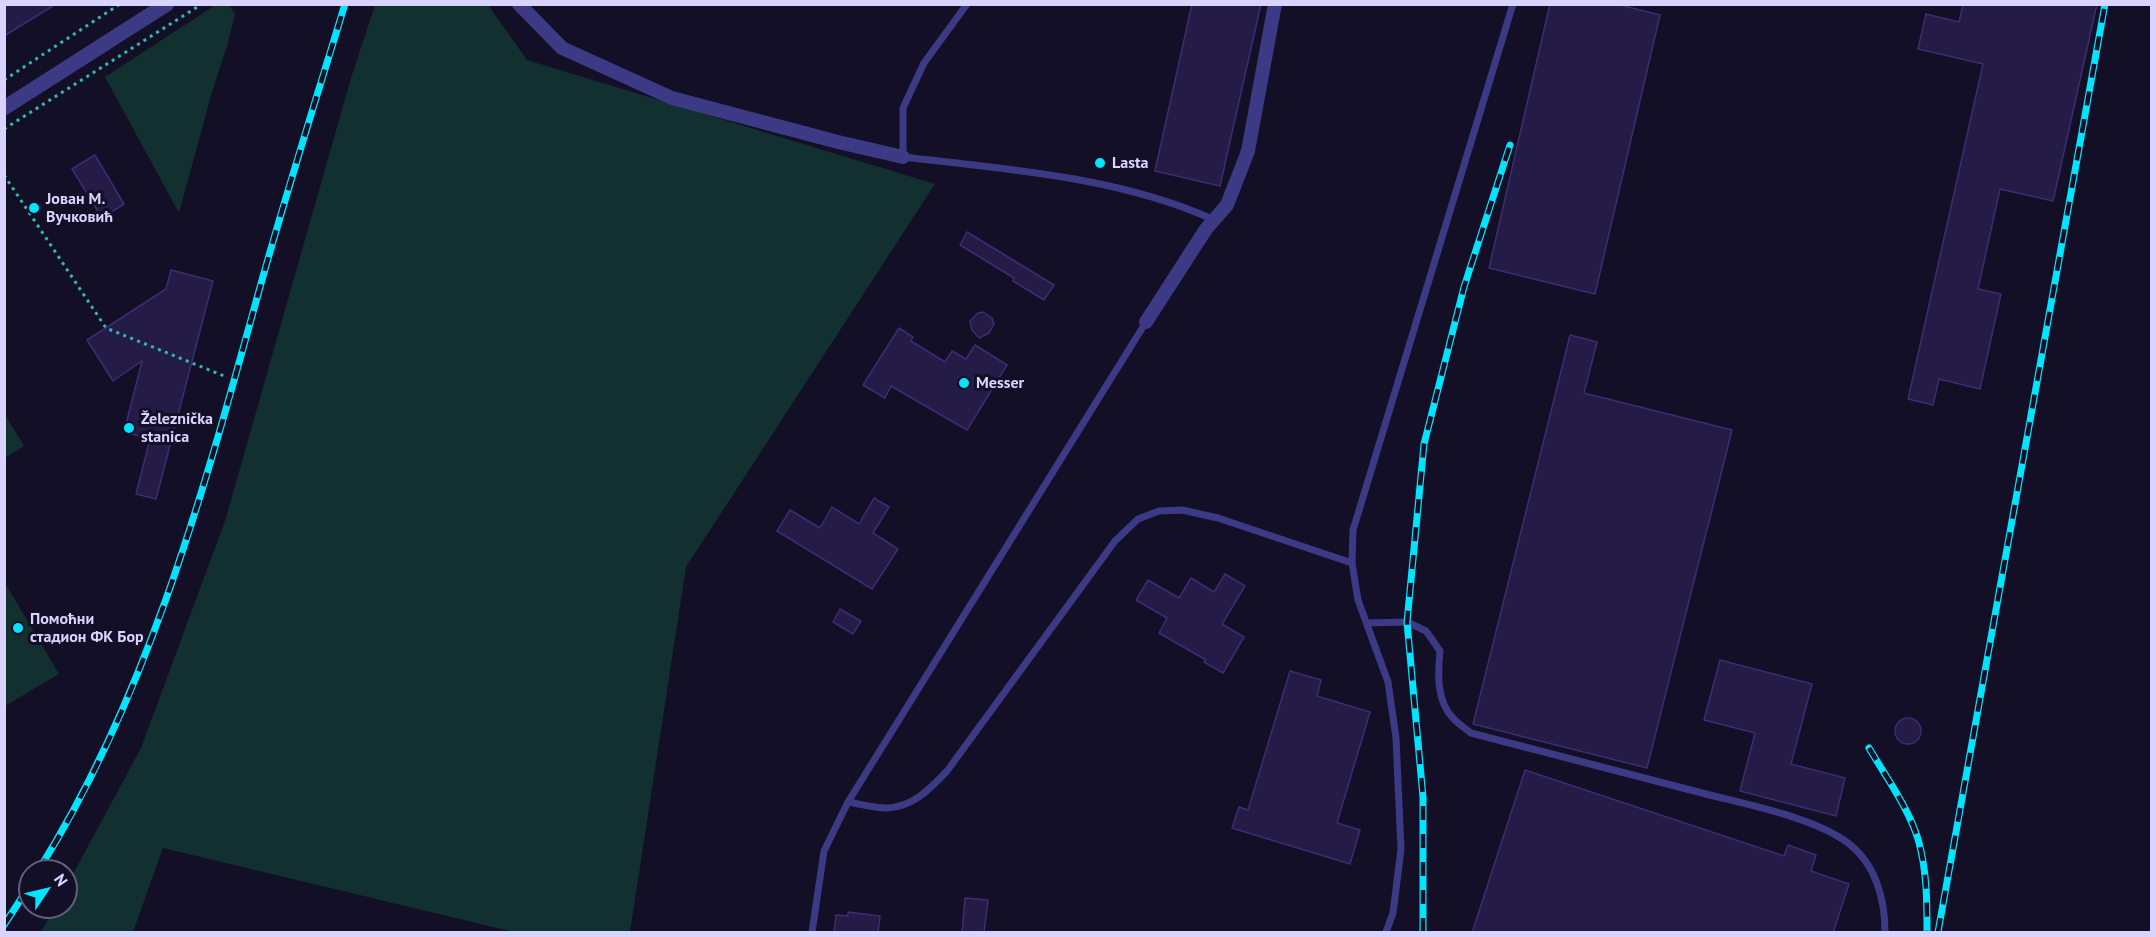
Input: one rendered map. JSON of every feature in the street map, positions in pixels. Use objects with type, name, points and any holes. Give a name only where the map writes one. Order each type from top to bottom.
[{"type":"street","points":[[4,108],[167,4]]},
{"type":"street","points":[[519,4],[562,48],[672,98],[903,157]]},
{"type":"street","points":[[1146,322],[1206,229],[1227,205],[1248,151],[1275,4]]},
{"type":"lane","points":[[967,4],[924,63],[903,108],[903,157],[997,168],[1125,188],[1192,210],[1214,220]]},
{"type":"lane","points":[[1386,933],[1393,913],[1401,849],[1396,738],[1388,682],[1358,600],[1352,563],[1353,530],[1513,4]]},
{"type":"lane","points":[[812,933],[824,851],[848,802],[1146,322]]},
{"type":"lane","points":[[848,802],[887,808],[906,804],[924,795],[947,771],[1115,541],[1138,519],[1159,511],[1182,510],[1218,518],[1352,563]]},
{"type":"lane","points":[[1367,623],[1407,622],[1426,632],[1440,651],[1438,676],[1445,706],[1452,717],[1471,733],[1764,809],[1828,830],[1849,844],[1863,858],[1879,886],[1885,913],[1885,933]]},
{"type":"path","points":[[4,80],[120,4]]},
{"type":"path","points":[[4,129],[202,4]]},
{"type":"path","points":[[4,175],[106,328],[224,376]]},
{"type":"green space","points":[[217,4],[229,5],[235,14],[179,213],[105,77]]},
{"type":"green space","points":[[375,5],[488,5],[527,60],[935,184],[686,567],[630,932],[514,932],[163,848],[133,932],[41,932],[48,919],[78,919],[78,865],[141,748],[225,521],[351,78]]},
{"type":"green space","points":[[4,413],[24,446],[5,458],[4,458]]},
{"type":"green space","name":"Помоћни стадион ФК Бор","points":[[5,583],[59,674],[4,706]]},
{"type":"building","points":[[4,4],[56,4],[4,36]]},
{"type":"building","points":[[1192,4],[1261,4],[1220,186],[1155,171]]},
{"type":"building","points":[[1550,4],[1616,4],[1660,15],[1595,294],[1489,268]]},
{"type":"building","points":[[1963,4],[2097,4],[2053,201],[2000,189],[1978,289],[2001,294],[1980,389],[1939,379],[1933,405],[1908,399],[1983,64],[1918,49],[1926,14],[1959,22]]},
{"type":"building","points":[[95,155],[124,204],[102,218],[72,169]]},
{"type":"building","points":[[967,232],[1054,285],[1044,300],[1013,281],[1014,278],[960,245]]},
{"type":"building","points":[[171,270],[213,281],[156,499],[136,494],[150,439],[124,432],[142,361],[113,381],[87,340],[166,289]]},
{"type":"building","points":[[983,312],[992,318],[994,324],[989,333],[979,338],[972,330],[970,321],[978,313]]},
{"type":"building","points":[[899,328],[913,337],[911,341],[945,362],[952,351],[966,359],[975,345],[1007,365],[967,430],[891,386],[885,398],[863,385]]},
{"type":"building","points":[[1570,335],[1597,342],[1584,393],[1732,430],[1647,768],[1473,724]]},
{"type":"building","points":[[874,498],[889,507],[873,533],[898,549],[872,589],[777,531],[790,510],[820,528],[832,507],[859,524]]},
{"type":"building","points":[[1225,574],[1245,586],[1222,624],[1244,637],[1223,673],[1204,662],[1206,660],[1159,633],[1167,618],[1136,600],[1148,580],[1179,598],[1191,578],[1214,592]]},
{"type":"building","points":[[840,609],[861,621],[853,634],[833,622]]},
{"type":"building","points":[[1720,660],[1812,684],[1791,764],[1845,778],[1836,816],[1740,791],[1755,733],[1704,720]]},
{"type":"building","points":[[1290,671],[1321,680],[1317,696],[1370,712],[1337,823],[1360,830],[1350,864],[1232,828],[1239,807],[1248,810]]},
{"type":"building","points":[[1908,718],[1917,722],[1921,731],[1917,740],[1908,744],[1899,740],[1895,731],[1899,722]]},
{"type":"building","points":[[1525,770],[1784,856],[1788,845],[1816,855],[1811,871],[1849,884],[1833,933],[1472,933]]},
{"type":"building","points":[[965,898],[988,900],[984,933],[962,933]]},
{"type":"building","points":[[848,912],[880,916],[878,933],[834,933],[836,915],[848,916]]},
{"type":"railway","points":[[45,859],[78,802],[113,731],[144,658],[171,584],[219,432],[282,211],[345,4]]},
{"type":"railway","points":[[1938,932],[2105,4]]},
{"type":"railway","points":[[1423,932],[1423,797],[1407,622],[1424,444],[1464,287],[1510,145]]},
{"type":"railway","points":[[1869,748],[1903,804],[1918,839],[1925,874],[1927,932]]},
{"type":"railway","points":[[4,925],[18,903]]},
{"type":"place","name":"Lasta","points":[[1100,163]]},
{"type":"place","name":"Јован М. Вучковић","points":[[34,208]]},
{"type":"place","name":"Messer","points":[[964,383]]},
{"type":"place","name":"Železnička stanica","points":[[129,428]]},
{"type":"place","name":"Помоћни стадион ФК Бор","points":[[18,628]]}]
